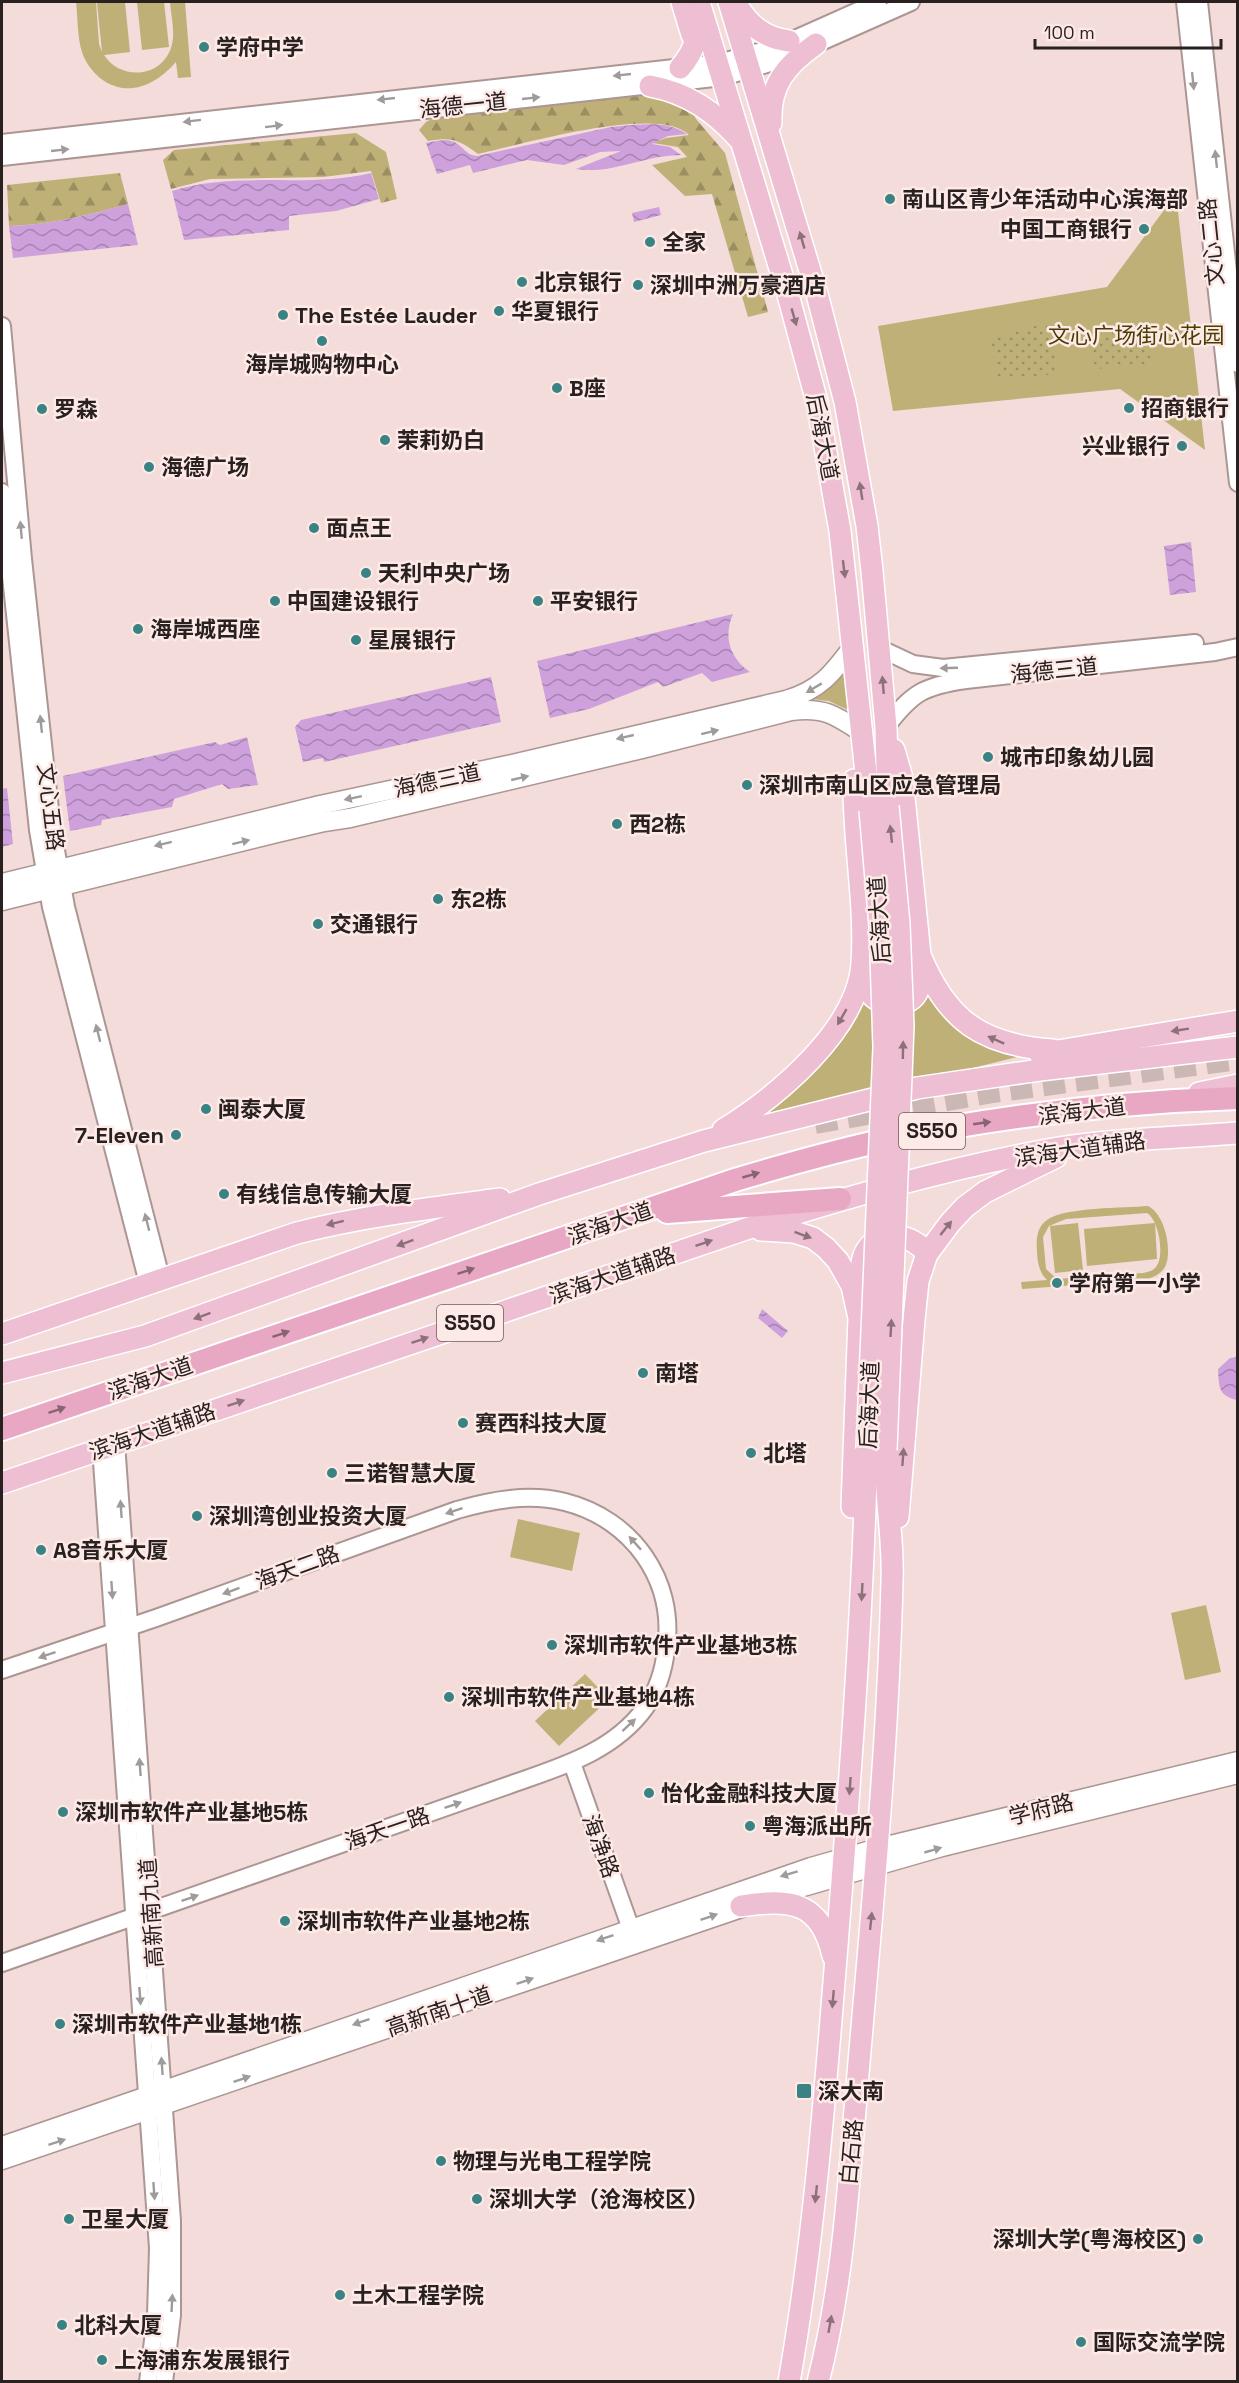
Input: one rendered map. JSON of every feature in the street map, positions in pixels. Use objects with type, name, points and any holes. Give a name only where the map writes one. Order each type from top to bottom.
[{"type":"highway","name":"滨海大道","points":[[2,1429],[735,1180],[885,1140],[958,1126],[1148,1103],[1238,1098]]},
{"type":"highway","points":[[636,1214],[840,1199]]},
{"type":"main road","points":[[682,2],[694,48]]},
{"type":"main road","points":[[680,68],[694,48],[698,28],[699,2]]},
{"type":"main road","name":"后海大道","points":[[699,2],[791,305],[817,402],[840,531],[861,732],[879,808]]},
{"type":"main road","name":"后海大道","points":[[729,2],[829,334],[843,393],[867,526],[886,728],[879,808],[880,926],[885,1038],[876,1449],[864,1564],[844,1866]]},
{"type":"main road","points":[[735,2],[756,29],[774,39],[789,41]]},
{"type":"main road","points":[[746,2],[756,29]]},
{"type":"main road","points":[[777,156],[772,131],[773,97],[780,78],[795,58],[816,44]]},
{"type":"main road","points":[[650,86],[667,89],[695,101],[722,121],[741,140]]},
{"type":"main road","name":"海德三道","points":[[2,901],[54,879],[320,805],[536,759],[786,700],[805,693],[825,681],[853,646]]},
{"type":"main road","name":"海德三道","points":[[2,883],[54,879],[324,822],[350,819],[791,711],[823,710],[838,716],[861,732]]},
{"type":"main road","points":[[861,732],[854,771],[854,792],[862,911],[862,965],[872,996],[890,1005],[899,1004],[915,997],[921,982],[920,955],[902,778],[886,728]]},
{"type":"main road","points":[[920,955],[941,996],[958,1016],[979,1032],[1000,1043],[1023,1048],[1053,1050]]},
{"type":"main road","points":[[704,1141],[749,1114],[778,1092],[829,1038],[845,1014],[862,965]]},
{"type":"main road","points":[[917,1088],[1053,1050],[1238,1021]]},
{"type":"main road","name":"滨海大道","points":[[2,1373],[145,1336],[539,1194],[704,1141],[917,1088],[1040,1070],[1238,1047]]},
{"type":"main road","name":"S550","points":[[1148,1103],[1238,1085]]},
{"type":"main road","name":"滨海大道辅路","points":[[2,1483],[840,1199],[1043,1151],[1099,1143],[1238,1133]]},
{"type":"main road","points":[[892,1578],[918,1281],[927,1254],[950,1223],[965,1207],[985,1192],[1059,1156],[1099,1143]]},
{"type":"main road","points":[[2,1334],[282,1238],[342,1222],[389,1213],[539,1194]]},
{"type":"main road","points":[[746,1229],[794,1232],[813,1238],[826,1248],[846,1274],[855,1299],[858,1318]]},
{"type":"main road","points":[[864,1564],[854,1524],[851,1493],[858,1318],[863,1257],[870,1245],[883,1238],[900,1236],[916,1242],[927,1254]]},
{"type":"main road","name":"后海大道","points":[[876,1449],[885,1486],[892,1578],[886,1738],[878,1857]]},
{"type":"main road","name":"学府路","points":[[844,1866],[1238,1761]]},
{"type":"main road","name":"学府路","points":[[878,1857],[942,1847],[1238,1774]]},
{"type":"main road","name":"白石路","points":[[818,2382],[830,2326],[845,2216],[878,1857]]},
{"type":"main road","name":"高新南十道","points":[[2,2146],[156,2101],[741,1906],[844,1866]]},
{"type":"main road","name":"高新南十道","points":[[2,2160],[156,2101],[779,1877],[844,1866]]},
{"type":"main road","name":"白石路","points":[[789,2382],[813,2228],[844,1866]]},
{"type":"main road","points":[[741,1906],[778,1902],[792,1904],[811,1912],[824,1928],[835,1967]]},
{"type":"street","name":"海德一道","points":[[748,64],[789,41],[878,2]]},
{"type":"street","name":"海德一道","points":[[2,157],[650,86],[748,64],[780,60],[911,2]]},
{"type":"street","name":"文心二路","points":[[1185,2],[1234,355],[1238,483]]},
{"type":"street","name":"文心二路","points":[[1199,2],[1231,334]]},
{"type":"street","name":"海德一道","points":[[2,143],[680,68],[721,70]]},
{"type":"street","name":"文心五路","points":[[2,326],[23,558],[52,828],[54,879]]},
{"type":"street","name":"文心五路","points":[[2,492],[38,830],[54,879],[155,1281]]},
{"type":"street","name":"海德三道","points":[[879,648],[913,664],[943,668],[1205,642],[1238,642]]},
{"type":"street","name":"海德三道","points":[[886,728],[914,696],[938,685],[977,678],[1215,652],[1238,647]]},
{"type":"street","name":"高新南九道","points":[[109,1446],[156,2101],[174,2247],[172,2315],[164,2382]]},
{"type":"street","name":"海天二路","points":[[2,1670],[457,1510],[501,1499],[522,1497],[564,1502],[581,1507],[611,1522],[639,1547],[664,1594]]},
{"type":"street","name":"海天一路","points":[[2,1963],[572,1763],[597,1751],[633,1722],[650,1700],[660,1677],[665,1659],[668,1623],[664,1594]]},
{"type":"street","name":"海净路","points":[[572,1763],[631,1929]]},
{"type":"street","name":"高新南九道","points":[[148,2382],[156,2315],[158,2271],[156,2101]]},
{"type":"green space","points":[[76,2],[96,2],[99,44],[102,52],[97,3],[125,2],[130,52],[104,55],[120,69],[139,72],[158,66],[166,58],[173,37],[170,2],[185,2],[191,77],[178,78],[176,62],[159,77],[141,86],[120,88],[100,78],[89,66],[82,52]]},
{"type":"green space","points":[[137,2],[164,2],[169,47],[142,50]]},
{"type":"green space","points":[[660,93],[686,99],[696,119],[725,153],[768,312],[748,317],[712,194],[685,196],[652,165],[687,157],[678,147],[653,143],[666,138],[689,135],[673,127],[649,124],[620,125],[555,136],[478,154],[455,141],[443,139],[428,141],[419,130],[426,122],[441,114]]},
{"type":"green space","points":[[356,133],[386,152],[397,199],[381,203],[371,171],[323,177],[210,179],[171,189],[163,160],[174,150]]},
{"type":"green space","points":[[120,173],[128,204],[69,219],[9,226],[7,185]]},
{"type":"green space","name":"文心广场街心花园","points":[[1176,194],[1205,450],[1120,389],[893,411],[878,326],[1107,287]]},
{"type":"green space","points":[[1050,322],[1058,374],[998,379],[991,338]]},
{"type":"green space","points":[[1146,323],[1151,364],[1095,369],[1090,337]]},
{"type":"green space","points":[[843,668],[848,710],[829,701],[812,699],[830,686]]},
{"type":"green space","points":[[929,986],[1025,1055],[740,1126],[814,1071],[838,1043],[863,993]]},
{"type":"green space","points":[[1148,1206],[1159,1217],[1168,1243],[1165,1267],[1158,1274],[1144,1280],[1022,1289],[1021,1282],[1047,1280],[1042,1274],[1037,1258],[1037,1238],[1039,1230],[1047,1220],[1080,1210]],"holes":[[[1147,1213],[1155,1223],[1160,1247],[1159,1262],[1152,1270],[1143,1273],[1057,1279],[1046,1269],[1043,1237],[1049,1226],[1066,1219]]]},
{"type":"green space","points":[[1078,1223],[1083,1270],[1055,1273],[1050,1226]]},
{"type":"green space","points":[[1155,1223],[1157,1259],[1087,1266],[1084,1229]]},
{"type":"green space","points":[[518,1519],[580,1533],[572,1571],[510,1557]]},
{"type":"green space","points":[[1206,1605],[1221,1672],[1185,1680],[1171,1613]]},
{"type":"green space","points":[[585,1674],[609,1699],[559,1746],[535,1721]]},
{"type":"water","points":[[653,124],[681,130],[687,134],[668,136],[652,144],[670,147],[681,155],[602,169],[576,169],[621,151],[600,152],[564,165],[527,160],[473,173],[470,165],[437,174],[426,143],[452,141],[469,154],[477,156],[611,127]]},
{"type":"water","points":[[371,173],[379,199],[336,211],[289,216],[289,230],[184,240],[172,191],[221,182],[322,180]]},
{"type":"water","points":[[128,204],[138,245],[13,258],[9,226],[69,219]]},
{"type":"water","points":[[659,207],[661,215],[634,222],[632,213]]},
{"type":"water","points":[[1191,542],[1196,592],[1170,595],[1164,546]]},
{"type":"water","points":[[733,614],[729,631],[730,646],[733,654],[750,672],[712,682],[702,673],[663,687],[658,682],[589,709],[550,718],[537,661]]},
{"type":"water","points":[[491,677],[501,722],[324,762],[323,758],[303,762],[295,727],[301,720]]},
{"type":"water","points":[[247,737],[258,785],[228,789],[222,784],[174,799],[172,807],[102,820],[101,825],[70,831],[63,776],[215,742],[220,745]]},
{"type":"water","points":[[7,788],[13,844],[2,847],[2,789]]},
{"type":"water","points":[[762,1309],[788,1331],[782,1338],[758,1318]]},
{"type":"water","points":[[1238,1357],[1237,1400],[1223,1393],[1219,1385],[1218,1369],[1230,1358]]},
{"type":"tunnel","points":[[815,1123],[993,1092],[1238,1059]]},
{"type":"place","name":"学府中学","points":[[204,47]]},
{"type":"place","name":"南山区青少年活动中心滨海部","points":[[890,199]]},
{"type":"place","name":"中国工商银行","points":[[1144,229]]},
{"type":"place","name":"全家","points":[[650,242]]},
{"type":"place","name":"北京银行","points":[[522,282]]},
{"type":"place","name":"深圳中洲万豪酒店","points":[[638,285]]},
{"type":"place","name":"华夏银行","points":[[499,311]]},
{"type":"place","name":"The Estée Lauder","points":[[283,315]]},
{"type":"place","name":"海岸城购物中心","points":[[322,341]]},
{"type":"place","name":"B座","points":[[557,388]]},
{"type":"place","name":"招商银行","points":[[1129,408]]},
{"type":"place","name":"罗森","points":[[42,409]]},
{"type":"place","name":"茉莉奶白","points":[[385,440]]},
{"type":"place","name":"兴业银行","points":[[1182,446]]},
{"type":"place","name":"海德广场","points":[[149,467]]},
{"type":"place","name":"面点王","points":[[314,528]]},
{"type":"place","name":"天利中央广场","points":[[366,573]]},
{"type":"place","name":"中国建设银行","points":[[275,601]]},
{"type":"place","name":"平安银行","points":[[538,601]]},
{"type":"place","name":"海岸城西座","points":[[138,629]]},
{"type":"place","name":"星展银行","points":[[356,640]]},
{"type":"place","name":"城市印象幼儿园","points":[[988,757]]},
{"type":"place","name":"深圳市南山区应急管理局","points":[[747,785]]},
{"type":"place","name":"西2栋","points":[[617,824]]},
{"type":"place","name":"东2栋","points":[[438,899]]},
{"type":"place","name":"交通银行","points":[[318,924]]},
{"type":"place","name":"闽泰大厦","points":[[206,1109]]},
{"type":"place","name":"7-Eleven","points":[[176,1135]]},
{"type":"place","name":"有线信息传输大厦","points":[[224,1194]]},
{"type":"place","name":"学府第一小学","points":[[1057,1283]]},
{"type":"place","name":"南塔","points":[[643,1373]]},
{"type":"place","name":"赛西科技大厦","points":[[463,1423]]},
{"type":"place","name":"北塔","points":[[751,1453]]},
{"type":"place","name":"三诺智慧大厦","points":[[332,1473]]},
{"type":"place","name":"深圳湾创业投资大厦","points":[[197,1516]]},
{"type":"place","name":"A8音乐大厦","points":[[41,1550]]},
{"type":"place","name":"深圳市软件产业基地3栋","points":[[552,1645]]},
{"type":"place","name":"深圳市软件产业基地4栋","points":[[449,1697]]},
{"type":"place","name":"怡化金融科技大厦","points":[[649,1793]]},
{"type":"place","name":"深圳市软件产业基地5栋","points":[[63,1812]]},
{"type":"place","name":"粤海派出所","points":[[750,1826]]},
{"type":"place","name":"深圳市软件产业基地2栋","points":[[285,1921]]},
{"type":"place","name":"深圳市软件产业基地1栋","points":[[60,2024]]},
{"type":"place","name":"深大南","points":[[804,2091]]},
{"type":"place","name":"物理与光电工程学院","points":[[441,2161]]},
{"type":"place","name":"深圳大学（沧海校区）","points":[[477,2199]]},
{"type":"place","name":"卫星大厦","points":[[69,2219]]},
{"type":"place","name":"深圳大学(粤海校区)","points":[[1198,2239]]},
{"type":"place","name":"土木工程学院","points":[[340,2295]]},
{"type":"place","name":"北科大厦","points":[[62,2325]]},
{"type":"place","name":"国际交流学院","points":[[1081,2342]]},
{"type":"place","name":"上海浦东发展银行","points":[[102,2360]]}]
